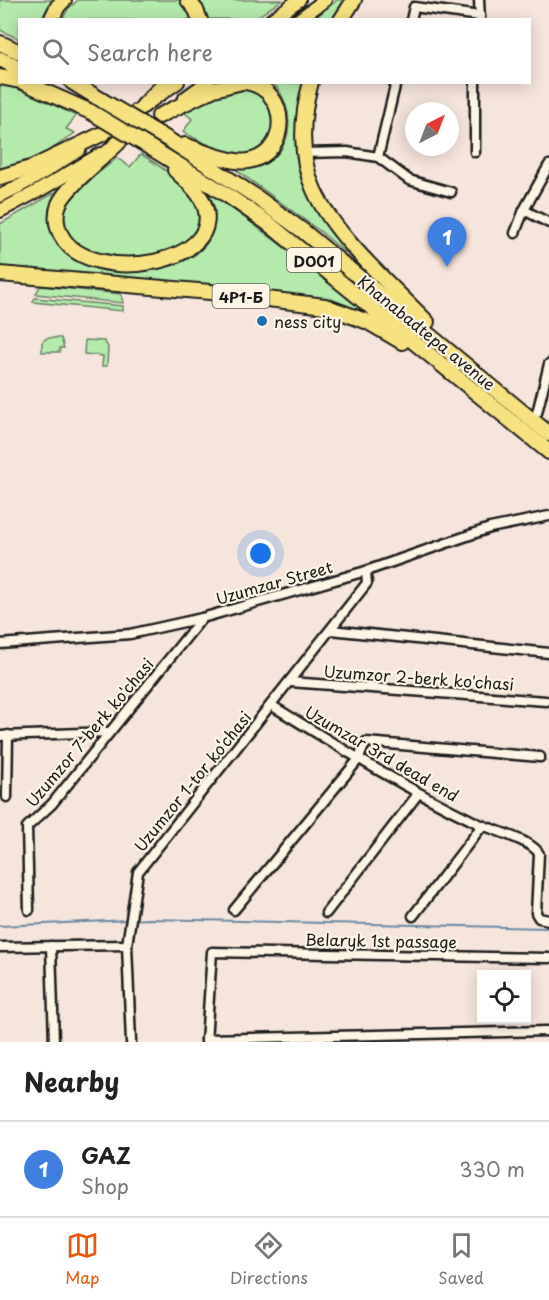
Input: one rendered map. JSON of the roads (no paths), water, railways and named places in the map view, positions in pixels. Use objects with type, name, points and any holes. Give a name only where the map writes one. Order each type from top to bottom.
[{"type":"highway","points":[[52,18],[64,0]]},
{"type":"highway","points":[[188,0],[199,18]]},
{"type":"highway","points":[[342,18],[354,0]]},
{"type":"highway","points":[[0,43],[18,51]]},
{"type":"highway","points":[[0,59],[18,68]]},
{"type":"highway","points":[[0,77],[18,81]]},
{"type":"highway","points":[[26,84],[91,112]]},
{"type":"highway","name":"Khanabadtepa avenue","points":[[45,84],[227,195],[269,224],[549,452]]},
{"type":"highway","name":"Khanabadtepa avenue","points":[[75,84],[169,140],[252,194],[303,231],[549,434]]},
{"type":"highway","points":[[86,84],[103,101]]},
{"type":"highway","points":[[143,106],[164,84]]},
{"type":"highway","points":[[159,116],[214,89],[235,84]]},
{"type":"highway","points":[[169,140],[243,162],[253,160],[267,152],[279,131],[278,108],[266,90],[252,84]]},
{"type":"highway","points":[[311,84],[304,118],[304,153],[313,189],[330,218],[359,253],[472,369]]},
{"type":"highway","points":[[0,177],[24,171],[104,133]]},
{"type":"highway","points":[[119,142],[63,197],[57,212],[58,229],[64,240],[73,251],[97,262],[132,264],[161,260],[178,255],[190,248],[202,233],[206,218],[202,200],[190,184],[156,152]]},
{"type":"highway","name":"4Р1-Б","points":[[0,274],[210,292],[325,306],[368,322],[463,382]]},
{"type":"main road","points":[[274,18],[299,0]]},
{"type":"main road","points":[[301,18],[325,0]]},
{"type":"main road","points":[[0,196],[33,179],[175,84]]},
{"type":"main road","points":[[0,211],[40,190],[119,142],[204,84]]},
{"type":"street","points":[[411,18],[414,7],[480,18],[478,0]]},
{"type":"street","points":[[378,157],[396,84]]},
{"type":"street","points":[[474,152],[475,84]]},
{"type":"street","points":[[304,153],[347,152],[378,157],[409,180],[451,192]]},
{"type":"street","points":[[515,233],[524,210],[549,165]]},
{"type":"street","points":[[524,210],[549,223]]},
{"type":"street","points":[[531,419],[537,413],[549,364]]},
{"type":"street","name":"Uzumzar Street","points":[[0,644],[130,634],[202,618],[366,571],[490,528],[549,516]]},
{"type":"street","name":"Uzumzor 1-tor ko‘chasi","points":[[131,1042],[128,945],[138,872],[367,583],[366,571]]},
{"type":"street","name":"Uzumzor 7-berk ko'chasi","points":[[29,910],[27,827],[52,804],[202,618]]},
{"type":"street","points":[[331,630],[549,653]]},
{"type":"street","name":"Uzumzor 2-berk ko'chasi","points":[[290,682],[546,701]]},
{"type":"street","name":"Uzumzar 3rd dead end","points":[[271,705],[358,760],[418,794],[482,826],[537,849],[539,854],[536,913],[539,918],[549,920]]},
{"type":"street","points":[[7,797],[4,735],[110,732]]},
{"type":"street","points":[[234,910],[358,760],[366,742],[540,757]]},
{"type":"street","points":[[326,913],[418,794]]},
{"type":"street","points":[[413,916],[482,826]]},
{"type":"street","points":[[0,947],[128,945]]},
{"type":"street","points":[[51,946],[54,1042]]},
{"type":"street","name":"Belaryk 1st passage","points":[[206,1040],[212,952],[549,958]]},
{"type":"street","points":[[206,1040],[549,1031]]},
{"type":"waterway","points":[[0,926],[150,919],[549,928]]},
{"type":"place","name":"GAZ","points":[[447,267]]},
{"type":"place","name":"ness city","points":[[262,321]]}]
